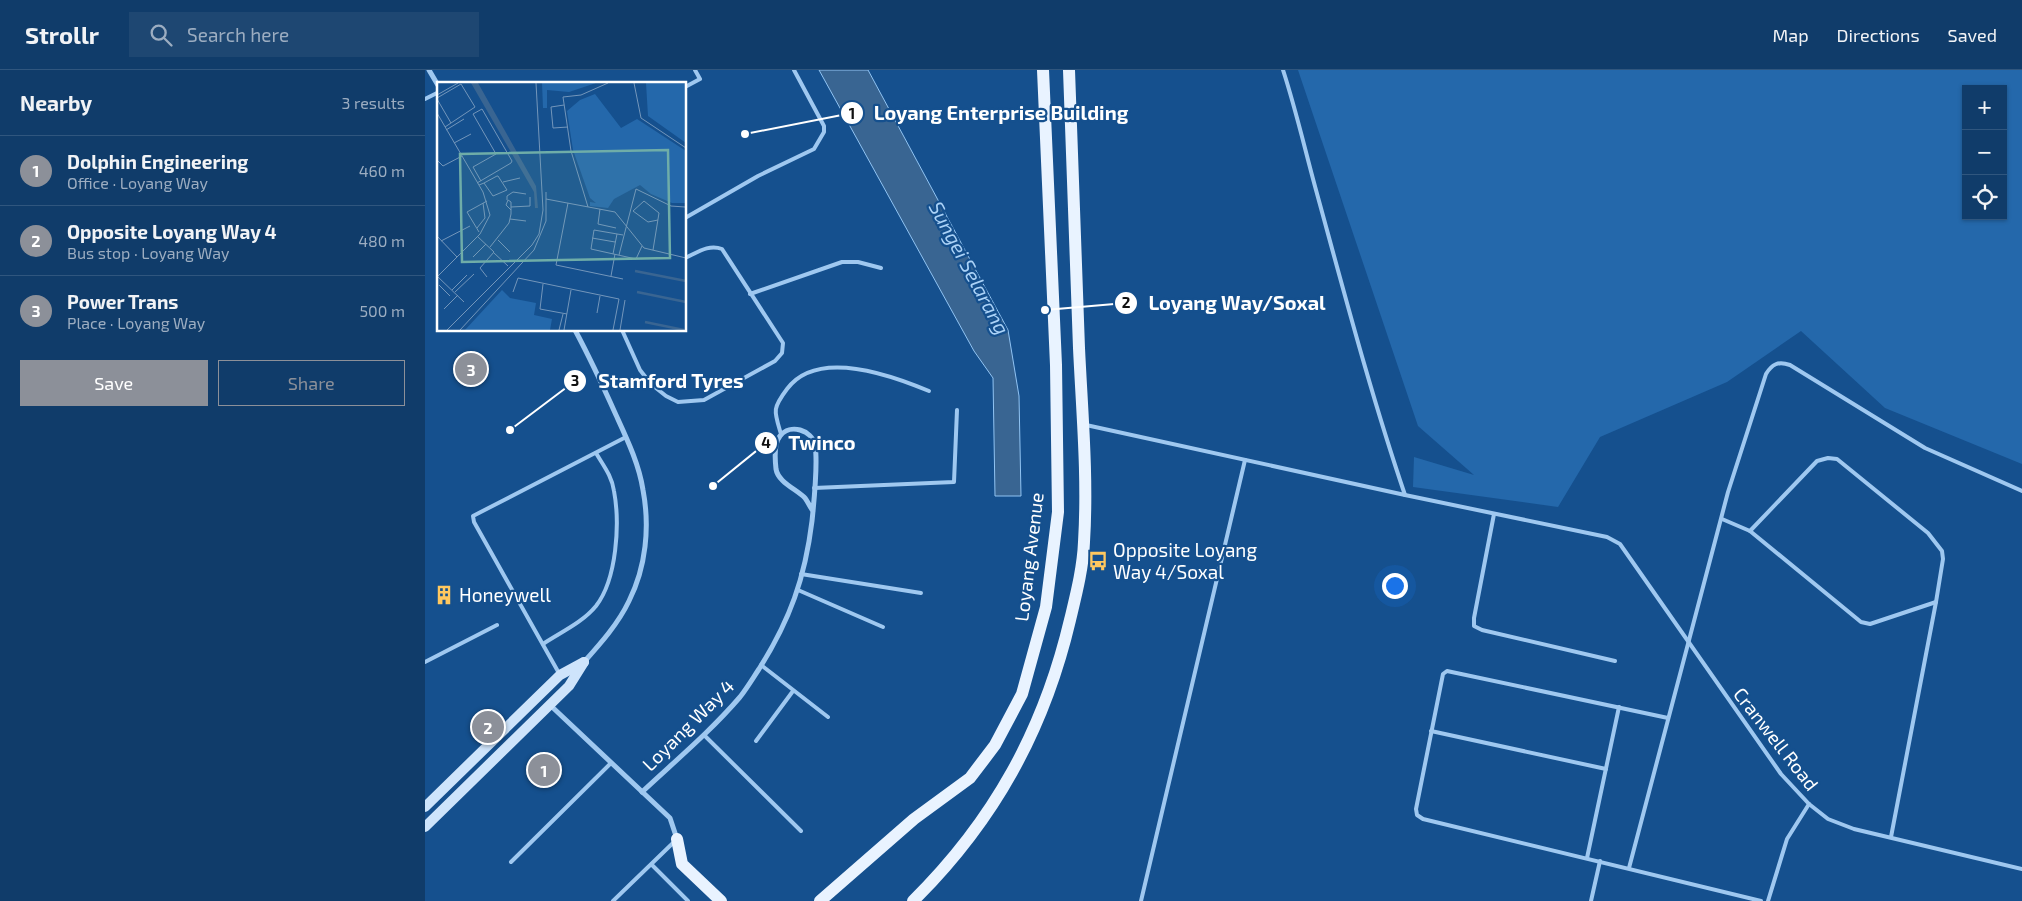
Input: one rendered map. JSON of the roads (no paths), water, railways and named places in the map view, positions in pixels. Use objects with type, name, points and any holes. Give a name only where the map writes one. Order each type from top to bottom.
[{"type":"main road","name":"Loyang Avenue","points":[[821,901],[913,819],[971,778],[995,745],[1022,694],[1046,607],[1058,512],[1056,365],[1043,70]]},
{"type":"main road","points":[[913,901],[963,847],[1007,784],[1037,722],[1055,676],[1076,595],[1084,544],[1083,425],[1069,70]]},
{"type":"main road","points":[[677,839],[682,864],[721,901]]},
{"type":"street","points":[[429,70],[437,84]]},
{"type":"street","points":[[425,827],[569,686],[585,662],[607,636],[629,601],[641,569],[646,542],[643,489],[626,438],[595,367],[576,331]]},
{"type":"street","name":"Loyang Way 4","points":[[642,792],[704,735],[741,696],[788,617],[798,590],[809,542],[813,511],[816,450],[812,436],[806,432],[790,429],[781,434]]},
{"type":"street","points":[[781,434],[777,445],[776,470],[778,475],[805,499],[813,511]]},
{"type":"street","points":[[425,807],[557,678],[585,662]]},
{"type":"street","points":[[550,705],[549,696],[557,678]]},
{"type":"street","points":[[530,705],[537,703],[550,705]]},
{"type":"street","name":"Loyang Way 4","points":[[550,705],[670,818],[677,839]]},
{"type":"lane","points":[[686,87],[700,79],[695,70]]},
{"type":"lane","points":[[686,217],[758,176],[814,149],[824,132],[824,126],[794,70]]},
{"type":"lane","points":[[1283,70],[1294,104],[1309,166],[1380,423],[1405,495]]},
{"type":"lane","points":[[425,99],[437,93]]},
{"type":"lane","points":[[622,331],[640,370],[651,384],[677,402],[704,400],[775,361],[781,353],[783,343],[723,249],[715,246],[705,248],[686,258]]},
{"type":"lane","points":[[750,294],[842,262],[858,262],[881,268]]},
{"type":"lane","points":[[1629,868],[1728,492],[1769,368],[1783,363],[1925,448],[2022,491]]},
{"type":"lane","points":[[781,434],[774,413],[779,400],[794,379],[826,367],[844,367],[901,380],[929,391]]},
{"type":"lane","points":[[814,488],[954,482],[957,410]]},
{"type":"lane","name":"Cranwell Road","points":[[1083,425],[1607,537],[1620,544],[1687,643],[1781,774],[1809,804],[1828,819],[1845,826],[2022,869]]},
{"type":"lane","points":[[557,678],[543,644],[474,522],[473,516],[626,438]]},
{"type":"lane","points":[[543,644],[584,618],[597,604],[605,588],[612,566],[616,546],[614,490],[608,472],[596,453]]},
{"type":"lane","points":[[1750,531],[1817,461],[1828,458],[1837,460],[1928,533],[1942,550],[1943,559],[1936,602],[1891,837]]},
{"type":"lane","points":[[1141,901],[1245,460]]},
{"type":"lane","points":[[1494,514],[1474,618],[1475,626],[1482,630],[1615,661]]},
{"type":"lane","points":[[1722,519],[1750,531],[1861,622],[1870,624],[1936,602]]},
{"type":"lane","points":[[801,574],[921,593]]},
{"type":"lane","points":[[798,590],[883,626]]},
{"type":"lane","points":[[425,662],[497,626]]},
{"type":"lane","points":[[761,665],[828,717]]},
{"type":"lane","points":[[1668,718],[1447,671],[1443,674],[1416,809],[1419,818],[1761,901]]},
{"type":"lane","points":[[756,741],[793,690]]},
{"type":"lane","points":[[1587,858],[1619,707]]},
{"type":"lane","points":[[1431,731],[1606,769]]},
{"type":"lane","points":[[704,735],[801,831]]},
{"type":"lane","points":[[511,862],[611,763]]},
{"type":"lane","points":[[1768,901],[1787,839],[1809,804]]},
{"type":"lane","points":[[613,901],[677,839]]},
{"type":"lane","points":[[1591,901],[1600,861]]},
{"type":"lane","points":[[652,865],[688,901]]},
{"type":"water","name":"Sungei Selarang","points":[[819,70],[868,70],[1008,330],[1019,396],[1021,496],[995,496],[993,378],[974,351]]},
{"type":"place","name":"Loyang Enterprise Building","points":[[745,134]]},
{"type":"place","name":"Loyang Way/Soxal","points":[[1045,310]]},
{"type":"place","name":"Power Trans","points":[[471,369]]},
{"type":"place","name":"Stamford Tyres","points":[[510,430]]},
{"type":"place","name":"Twinco","points":[[713,486]]},
{"type":"place","name":"Opposite Loyang Way 4/Soxal","points":[[1098,561]]},
{"type":"place","name":"Honeywell","points":[[444,595]]},
{"type":"place","name":"Opposite Loyang Way 4","points":[[488,727]]},
{"type":"place","name":"Dolphin Engineering","points":[[544,770]]}]
